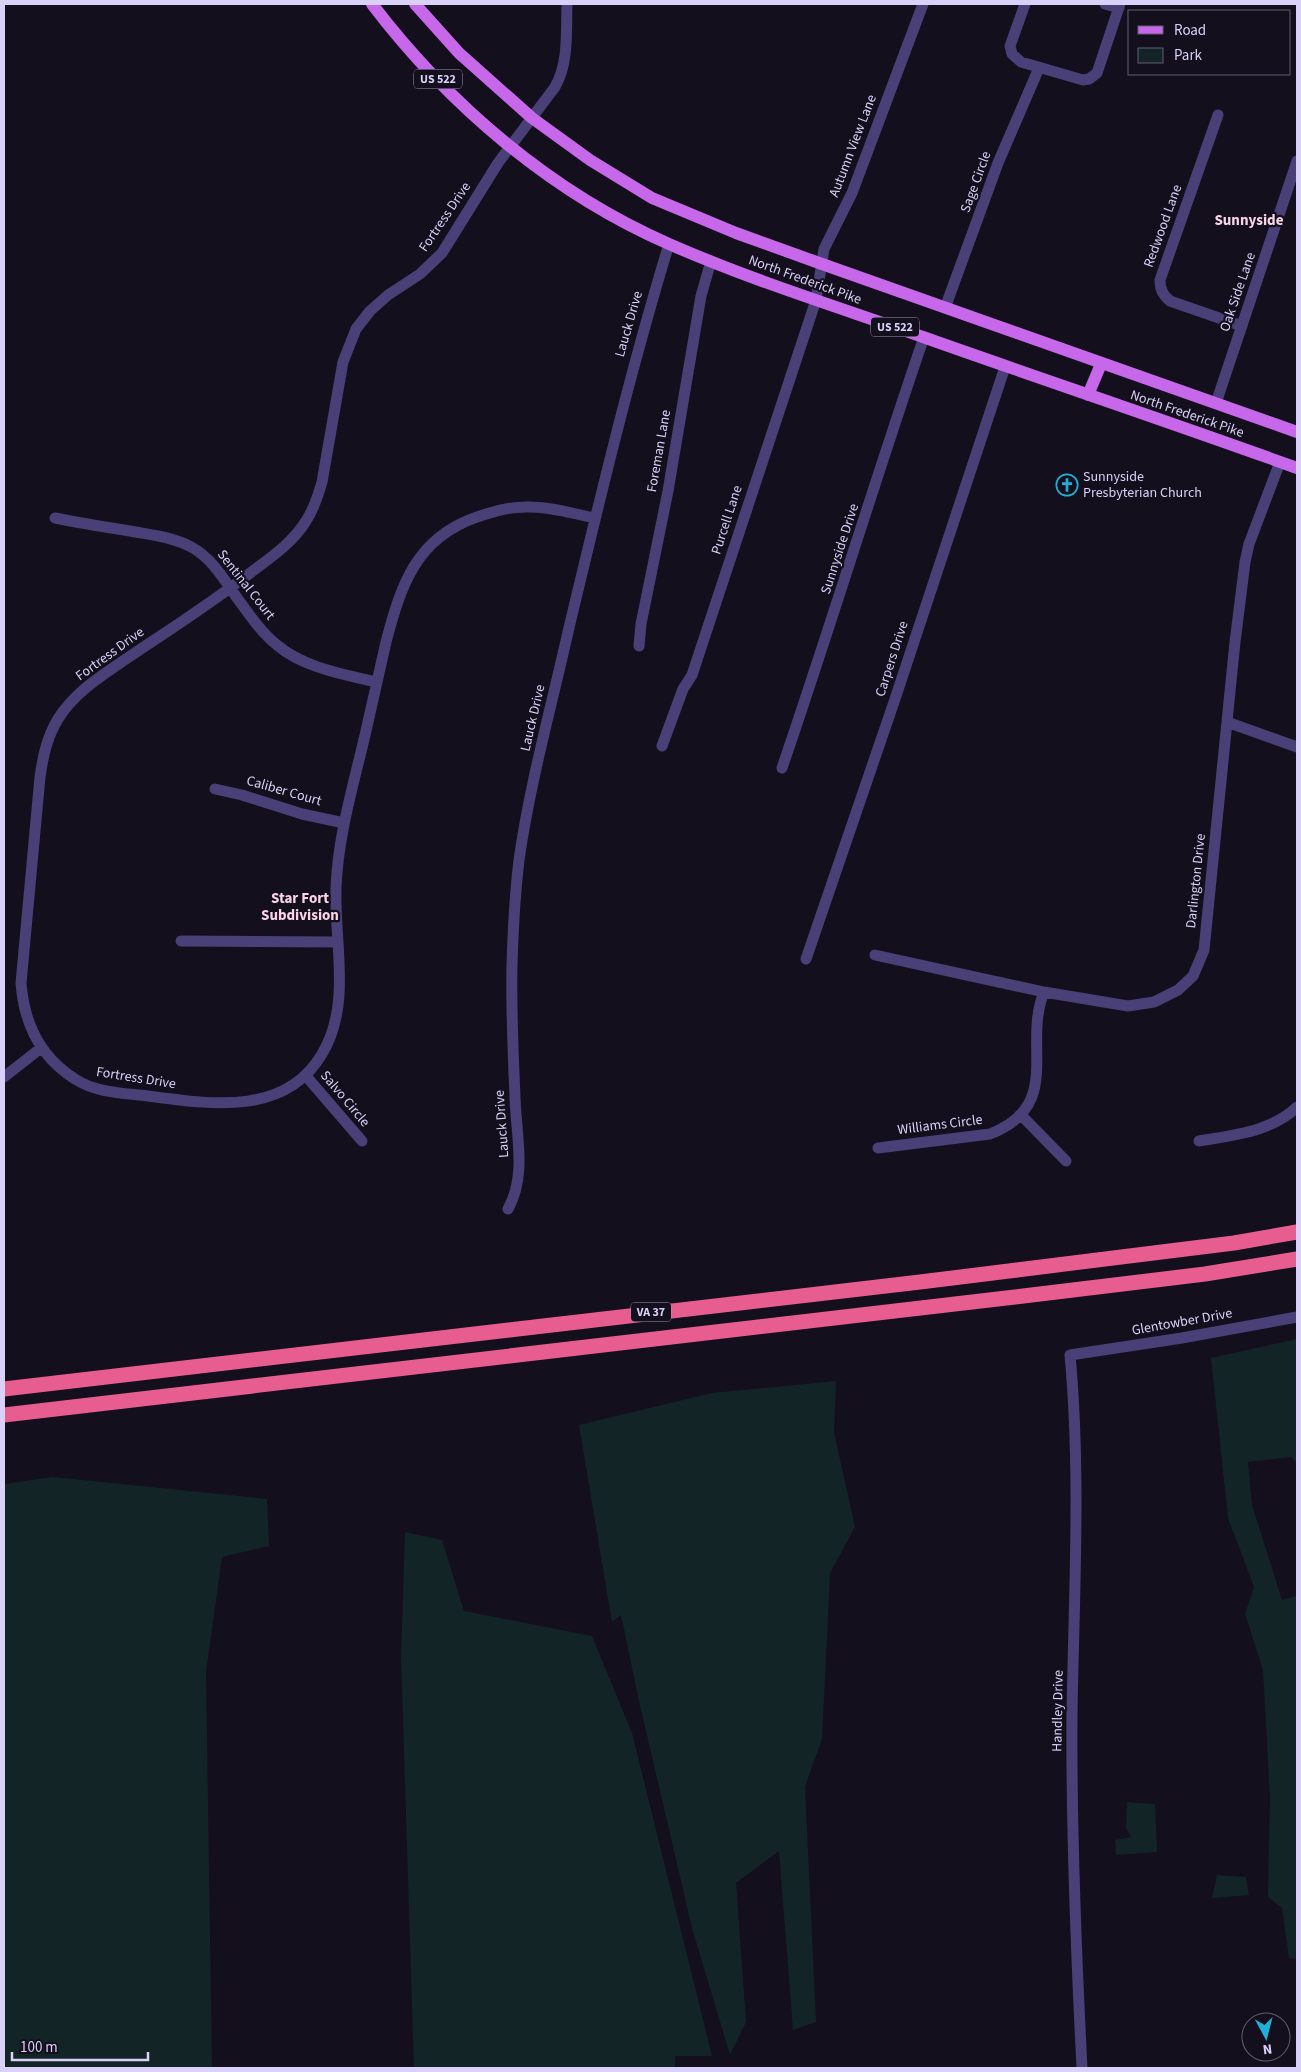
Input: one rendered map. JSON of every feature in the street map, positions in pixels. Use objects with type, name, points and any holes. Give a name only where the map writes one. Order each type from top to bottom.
[{"type":"highway","name":"VA 37","points":[[4,1388],[930,1280],[1234,1243],[1297,1232]]},
{"type":"highway","name":"VA 37","points":[[4,1415],[1204,1274],[1297,1259]]},
{"type":"main road","name":"North Frederick Pike","points":[[372,4],[438,79],[511,147],[541,170],[605,212],[668,244],[816,300],[1297,468]]},
{"type":"main road","name":"North Frederick Pike","points":[[415,4],[465,59],[532,118],[590,160],[652,198],[736,233],[1297,432]]},
{"type":"main road","points":[[1088,395],[1101,364]]},
{"type":"street","name":"Fortress Drive","points":[[567,4],[564,61],[561,78],[498,162],[442,253],[420,274],[388,295],[370,311],[356,329],[343,362],[322,482],[307,521],[280,551],[230,589],[97,678],[72,701],[59,718],[50,735],[40,776],[21,983],[22,1001],[28,1022],[40,1048],[60,1068],[76,1080],[92,1087],[113,1092],[204,1103],[233,1104],[254,1101],[290,1087],[306,1076],[323,1054],[334,1028],[339,993],[336,885],[344,823],[354,787],[376,682],[401,588],[419,558],[440,536],[472,518],[510,508],[550,508],[595,518]]},
{"type":"street","name":"Autumn View Lane","points":[[816,300],[824,249],[852,193],[922,4]]},
{"type":"street","points":[[1025,4],[1010,46],[1012,54],[1021,62],[1076,79],[1090,79],[1097,73],[1119,6],[1105,4]]},
{"type":"street","name":"Sage Circle","points":[[945,308],[998,163],[1040,68]]},
{"type":"street","name":"Redwood Lane","points":[[1218,115],[1160,280],[1160,286],[1162,293],[1170,301],[1242,326]]},
{"type":"street","name":"Oak Side Lane","points":[[1216,404],[1297,161]]},
{"type":"street","name":"Lauck Drive","points":[[508,1209],[516,1192],[520,1171],[513,1046],[512,967],[519,864],[540,757],[595,518],[637,349],[668,244]]},
{"type":"street","name":"Foreman Lane","points":[[639,646],[641,624],[668,491],[702,296],[712,261]]},
{"type":"street","name":"Purcell Lane","points":[[662,746],[683,689],[692,675],[816,300]]},
{"type":"street","name":"Sunnyside Drive","points":[[782,768],[840,596],[887,445],[924,338]]},
{"type":"street","name":"Carpers Drive","points":[[806,960],[1005,366]]},
{"type":"street","name":"Darlington Drive","points":[[875,955],[1044,992],[1117,1005],[1141,1005],[1166,997],[1178,990],[1193,976],[1204,950],[1245,562],[1249,544],[1280,462]]},
{"type":"street","name":"Sentinal Court","points":[[55,518],[168,538],[191,547],[204,556],[265,634],[291,655],[338,673],[376,682]]},
{"type":"street","points":[[1227,722],[1297,746]]},
{"type":"street","name":"Caliber Court","points":[[215,789],[242,795],[302,814],[344,823]]},
{"type":"street","points":[[181,941],[338,942]]},
{"type":"street","name":"Williams Circle","points":[[878,1148],[990,1134],[1006,1128],[1021,1115],[1028,1106],[1035,1088],[1038,1012],[1044,992]]},
{"type":"street","points":[[4,1077],[40,1048]]},
{"type":"street","name":"Salvo Circle","points":[[306,1076],[362,1141]]},
{"type":"street","points":[[1199,1141],[1254,1130],[1280,1120],[1297,1107]]},
{"type":"street","points":[[1021,1115],[1066,1160]]},
{"type":"street","name":"Glentowber Drive","points":[[1070,1355],[1182,1338],[1297,1317]]},
{"type":"street","name":"Handley Drive","points":[[1070,1355],[1076,1468],[1072,1715],[1073,1892],[1082,2068]]},
{"type":"green space","points":[[1297,1339],[1297,1463],[1291,1457],[1248,1462],[1252,1505],[1282,1600],[1297,1596],[1297,1959],[1289,1958],[1282,1908],[1268,1897],[1270,1798],[1263,1670],[1245,1614],[1254,1587],[1228,1518],[1211,1358]]},
{"type":"green space","points":[[836,1381],[834,1432],[855,1527],[830,1573],[822,1739],[805,1787],[816,2022],[793,2030],[779,1851],[736,1883],[746,2022],[730,2055],[692,1928],[621,1615],[612,1622],[579,1425],[712,1393]]},
{"type":"green space","points":[[53,1477],[267,1499],[269,1546],[222,1557],[206,1672],[212,2068],[4,2068],[4,1484]]},
{"type":"green space","points":[[405,1532],[442,1540],[464,1611],[592,1636],[632,1733],[712,2056],[675,2056],[675,2068],[414,2068],[401,1657]]},
{"type":"green space","points":[[1127,1802],[1155,1804],[1157,1852],[1116,1855],[1115,1840],[1131,1837],[1126,1828]]},
{"type":"green space","points":[[1217,1875],[1246,1877],[1249,1895],[1212,1898]]},
{"type":"place","name":"Sunnyside Presbyterian Church","points":[[1067,485]]},
{"type":"district","name":"Sunnyside","points":[[1249,220]]},
{"type":"district","name":"Star Fort Subdivision","points":[[300,906]]}]
